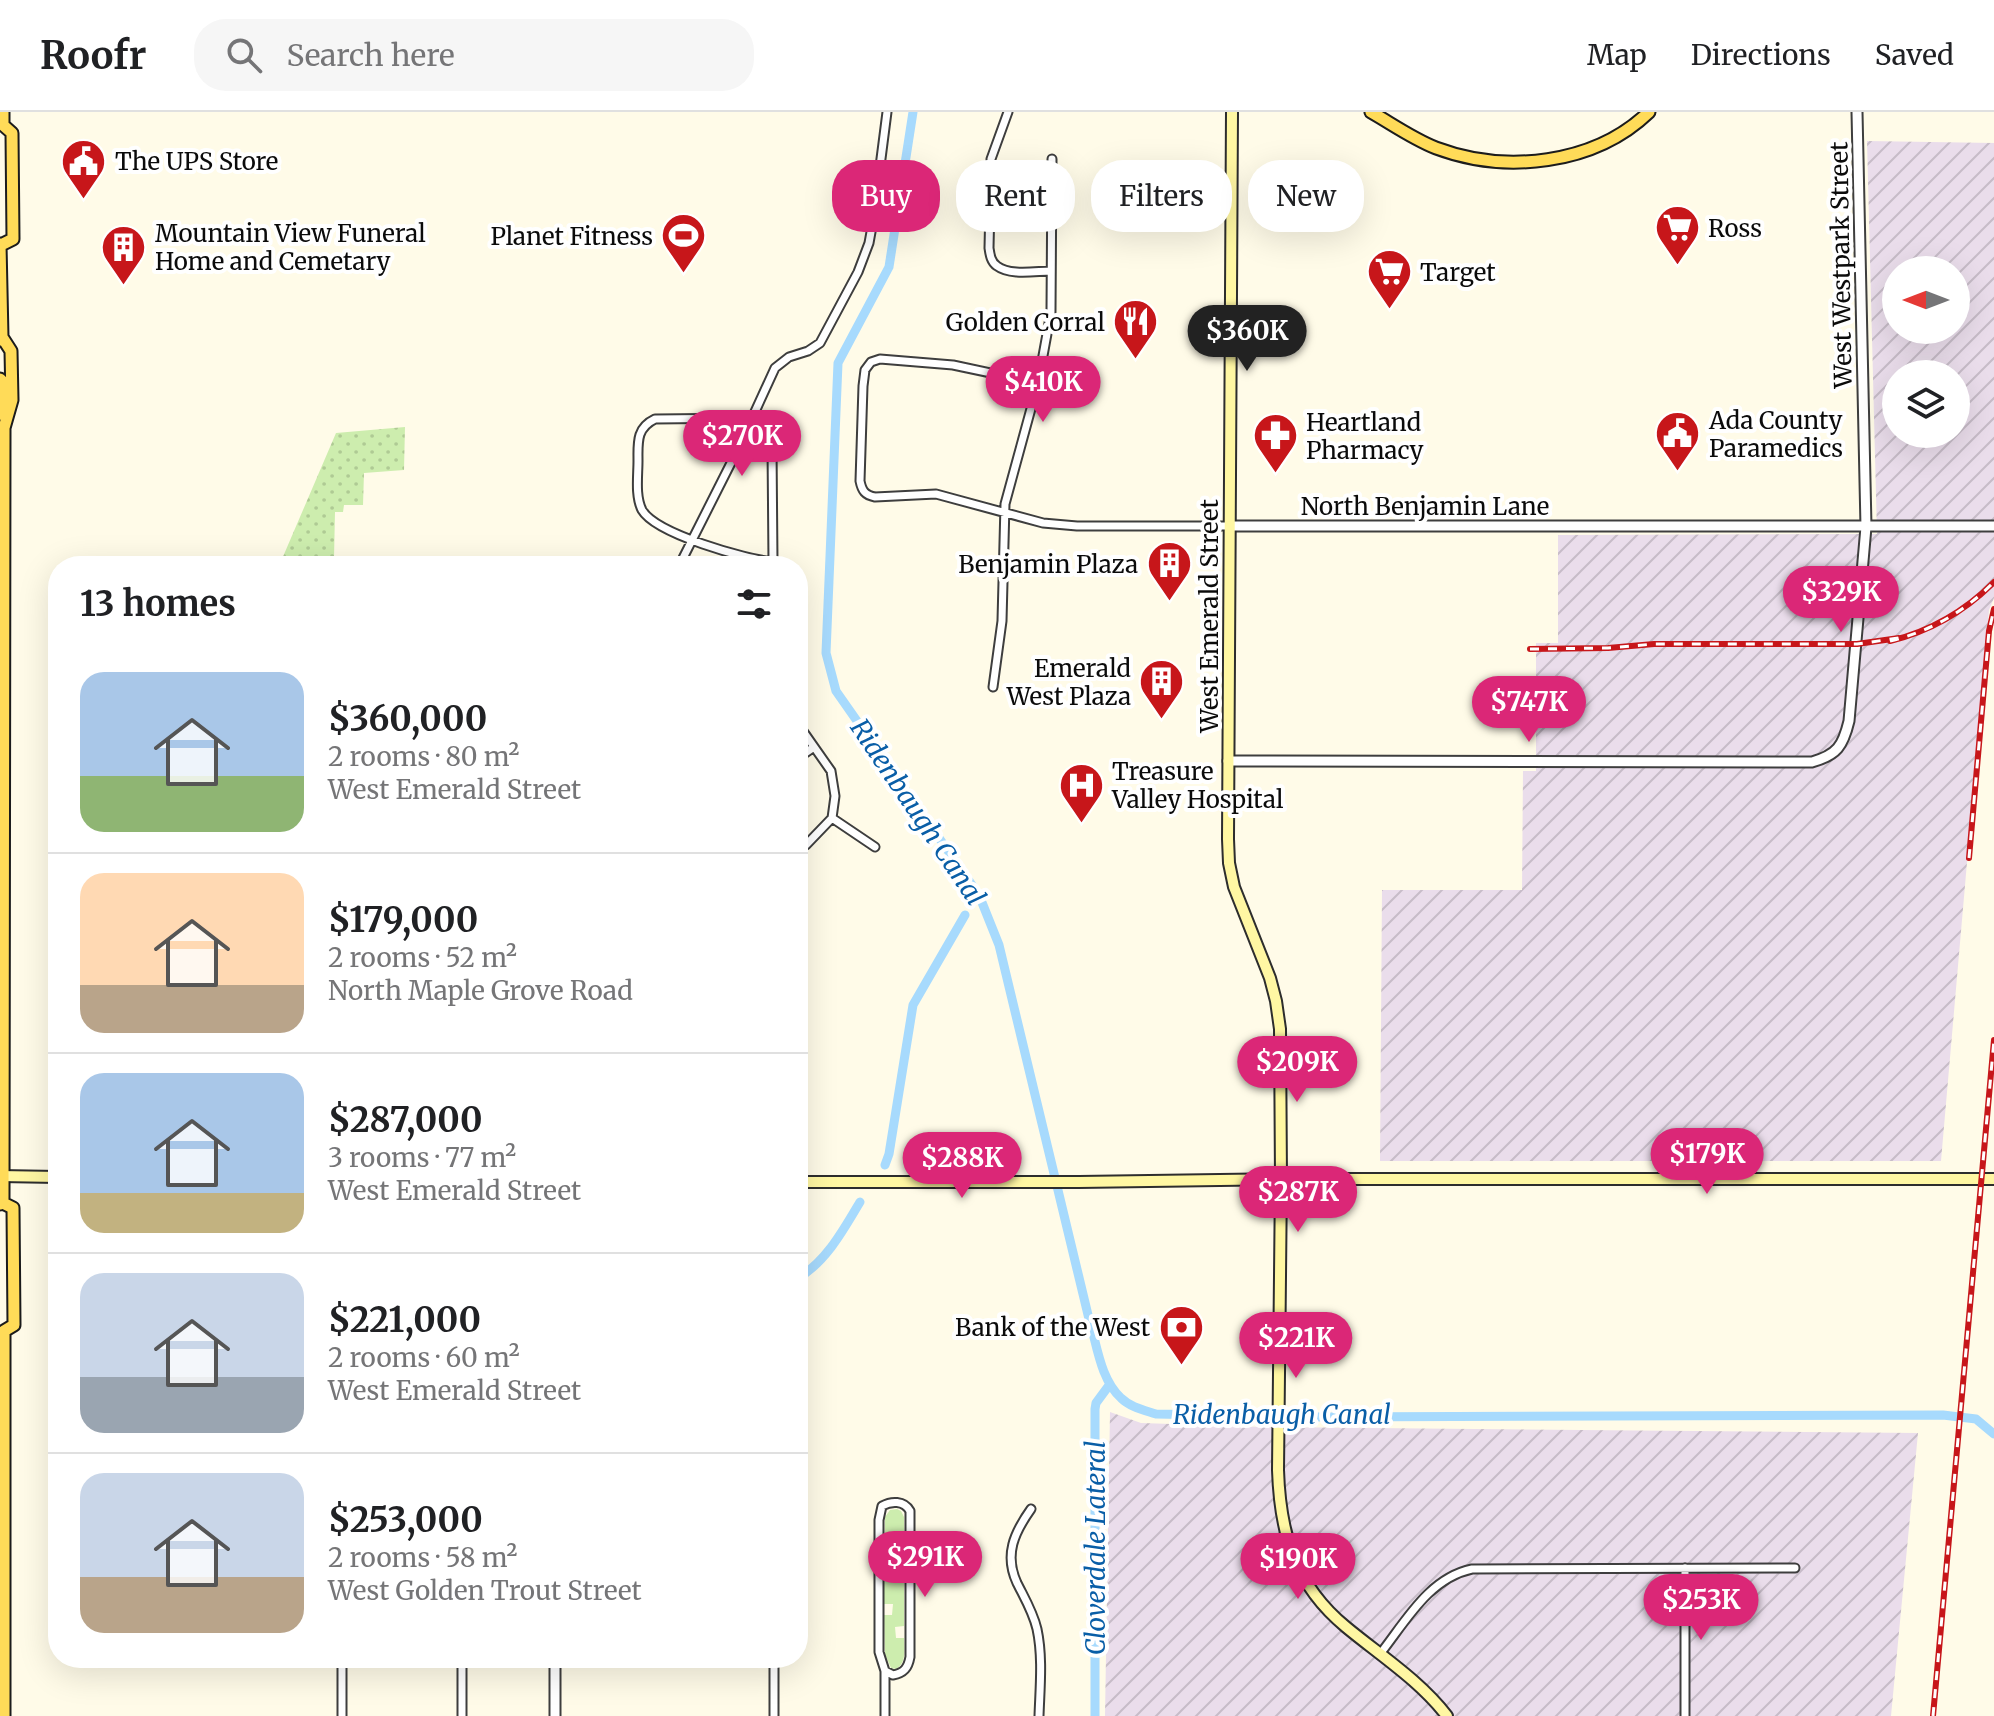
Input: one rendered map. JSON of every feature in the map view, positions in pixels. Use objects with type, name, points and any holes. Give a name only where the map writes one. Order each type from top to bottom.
[{"type":"main road","points":[[2,423],[12,400],[11,351],[1,339],[0,245],[13,239],[12,133],[2,126],[3,112]]},
{"type":"main road","name":"West Emerald Street","points":[[1232,112],[1229,863],[1238,901],[1270,978],[1280,1029],[1281,1515],[1290,1550],[1313,1592],[1332,1615],[1426,1691],[1447,1716]]},
{"type":"main road","points":[[1371,112],[1414,138],[1453,154],[1518,163],[1561,157],[1584,150],[1619,133],[1649,112]]},
{"type":"main road","points":[[0,379],[3,382],[1,1204],[13,1208],[14,1325],[2,1330],[4,1716]]},
{"type":"main road","points":[[1,1176],[48,1177]]},
{"type":"main road","points":[[808,1182],[1994,1179]]},
{"type":"street","points":[[685,556],[775,368],[789,357],[820,343],[858,272],[873,221],[887,112]]},
{"type":"street","points":[[1008,112],[991,159],[991,259],[996,266],[1006,270],[1051,271]]},
{"type":"street","name":"West Westpark Street","points":[[1228,761],[1812,762],[1838,749],[1845,738],[1849,721],[1866,527],[1857,112]]},
{"type":"street","points":[[993,687],[1002,621],[1005,504],[1038,383],[1051,312],[1052,159]]},
{"type":"street","name":"North Benjamin Lane","points":[[1038,383],[953,365],[880,359],[871,362],[865,370],[863,386],[862,490],[867,496],[875,497],[936,494],[1043,523],[1077,526],[1994,526]]},
{"type":"street","points":[[743,556],[693,541],[652,521],[642,509],[638,496],[638,437],[646,423],[655,419],[753,418],[763,424],[772,447],[773,556]]},
{"type":"street","points":[[808,738],[831,771],[835,796],[832,818],[808,843]]},
{"type":"street","points":[[808,751],[814,747]]},
{"type":"street","points":[[832,818],[875,847]]},
{"type":"street","points":[[885,1671],[893,1675],[903,1672],[910,1657],[910,1511],[905,1504],[894,1503],[882,1506],[879,1520],[879,1652],[885,1671],[885,1716]]},
{"type":"street","points":[[1031,1509],[1012,1541],[1011,1554],[1014,1574],[1032,1611],[1039,1641],[1039,1716]]},
{"type":"street","points":[[1685,1568],[1685,1716]]},
{"type":"street","points":[[1380,1654],[1429,1591],[1456,1572],[1472,1569],[1795,1568]]},
{"type":"street","points":[[342,1668],[342,1716]]},
{"type":"street","points":[[462,1668],[462,1716]]},
{"type":"street","points":[[555,1668],[555,1716]]},
{"type":"street","points":[[774,1668],[774,1716]]},
{"type":"shaded area","points":[[1867,141],[1994,143],[1994,598],[1989,610],[1941,1161],[1380,1161],[1382,890],[1522,890],[1523,771],[1536,771],[1536,643],[1558,643],[1558,535],[1877,534]]},
{"type":"shaded area","points":[[1110,1412],[1141,1423],[1263,1427],[1918,1433],[1891,1716],[1105,1716]]},
{"type":"green space","points":[[405,427],[404,470],[364,473],[363,505],[344,505],[343,512],[335,512],[334,556],[283,556],[336,433]]},
{"type":"green space","points":[[897,1509],[904,1517],[904,1558],[896,1559],[896,1569],[904,1569],[904,1626],[895,1627],[896,1638],[904,1638],[904,1651],[902,1663],[896,1669],[891,1668],[885,1654],[884,1615],[892,1615],[893,1604],[884,1604],[884,1547],[893,1546],[893,1536],[885,1536],[885,1517],[890,1510]]},
{"type":"waterway","name":"Ridenbaugh Canal","points":[[913,112],[889,267],[838,363],[826,653],[836,691],[979,895],[999,945],[1089,1319],[1100,1361],[1114,1390],[1129,1404],[1156,1414],[1312,1417],[1943,1415],[1976,1419],[1994,1434]]},
{"type":"waterway","points":[[885,1165],[913,1005],[965,915]]},
{"type":"waterway","points":[[808,1271],[826,1254],[860,1202]]},
{"type":"waterway","name":"Cloverdale Lateral","points":[[1095,1716],[1095,1409],[1110,1384]]},
{"type":"railway","points":[[1890,641],[1946,619],[1994,582]]},
{"type":"railway","points":[[1969,858],[1989,631],[1994,609]]},
{"type":"railway","points":[[1530,649],[1654,644],[1857,644],[1899,638]]},
{"type":"railway","points":[[1933,1716],[1994,1040]]},
{"type":"place","name":"The UPS Store","points":[[84,200]]},
{"type":"place","name":"Ross","points":[[1677,267]]},
{"type":"place","name":"Planet Fitness","points":[[684,275]]},
{"type":"place","name":"Mountain View Funeral Home and Cemetary","points":[[124,286]]},
{"type":"place","name":"Target","points":[[1389,311]]},
{"type":"place","name":"Golden Corral","points":[[1136,361]]},
{"type":"place","name":"Ada County Paramedics","points":[[1678,473]]},
{"type":"place","name":"Heartland Pharmacy","points":[[1275,475]]},
{"type":"place","name":"Benjamin Plaza","points":[[1169,603]]},
{"type":"place","name":"Emerald West Plaza","points":[[1162,721]]},
{"type":"place","name":"Treasure Valley Hospital","points":[[1081,824]]},
{"type":"place","name":"Bank of the West","points":[[1181,1366]]}]
